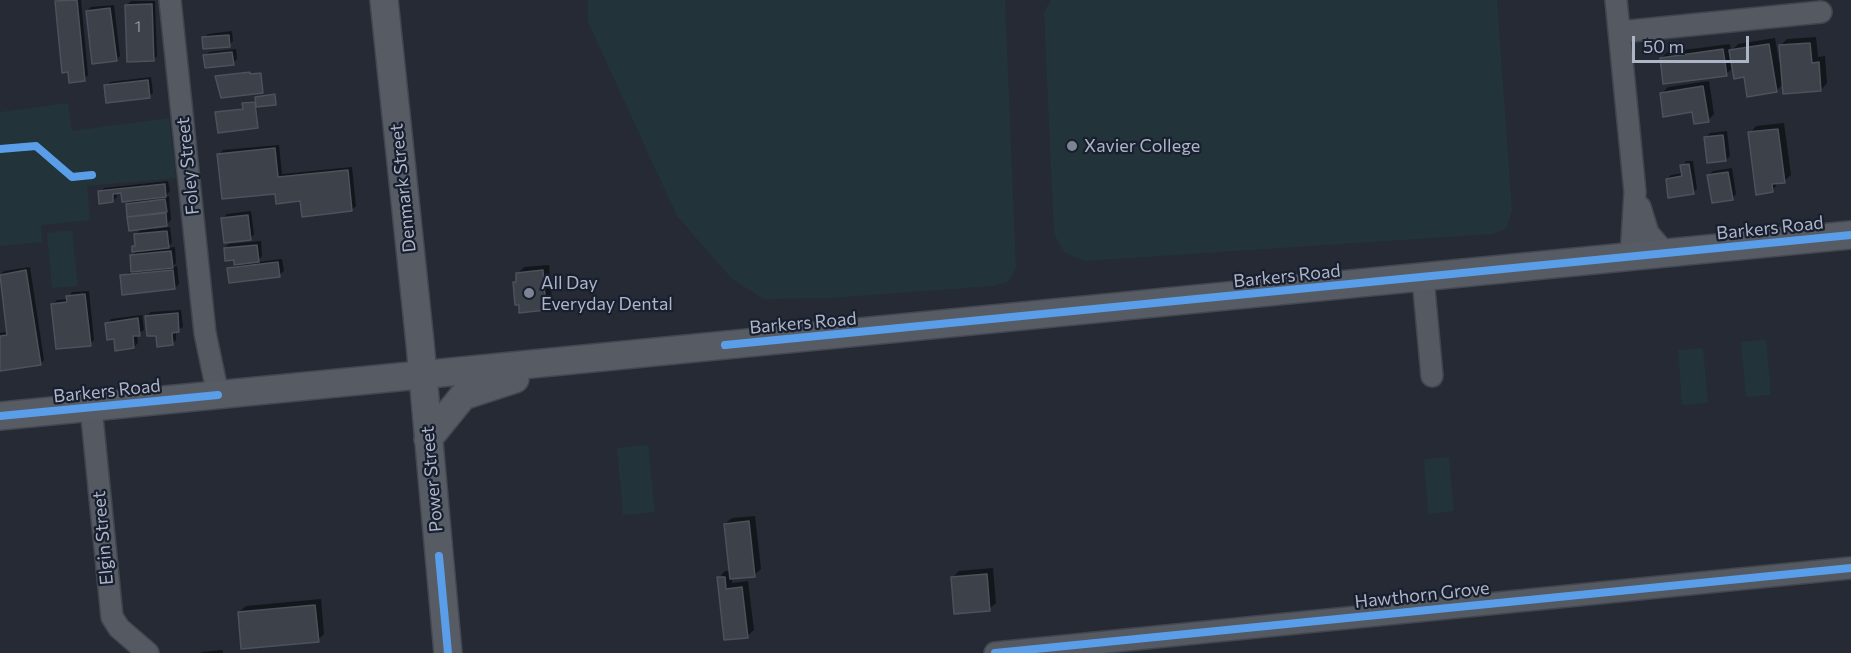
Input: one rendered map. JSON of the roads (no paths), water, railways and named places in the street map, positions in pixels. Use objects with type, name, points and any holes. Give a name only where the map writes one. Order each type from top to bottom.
[{"type":"main road","name":"Denmark Street","points":[[384,0],[422,376]]},
{"type":"main road","name":"Barkers Road","points":[[0,416],[1851,235]]},
{"type":"main road","points":[[428,439],[463,396],[567,360]]},
{"type":"main road","name":"Power Street","points":[[422,376],[448,653]]},
{"type":"street","name":"Foley Street","points":[[170,0],[205,333],[202,375],[211,395]]},
{"type":"street","points":[[1616,0],[1635,192],[1631,257]]},
{"type":"street","points":[[1620,32],[1821,12]]},
{"type":"street","points":[[1635,192],[1646,229],[1666,254]]},
{"type":"street","points":[[1423,278],[1432,376]]},
{"type":"street","name":"Elgin Street","points":[[91,407],[111,617],[119,628],[148,653]]},
{"type":"street","name":"Hawthorn Grove","points":[[995,653],[1851,568]]},
{"type":"place","name":"Xavier College","points":[[1072,146]]},
{"type":"place","name":"All Day Everyday Dental","points":[[529,293]]}]
